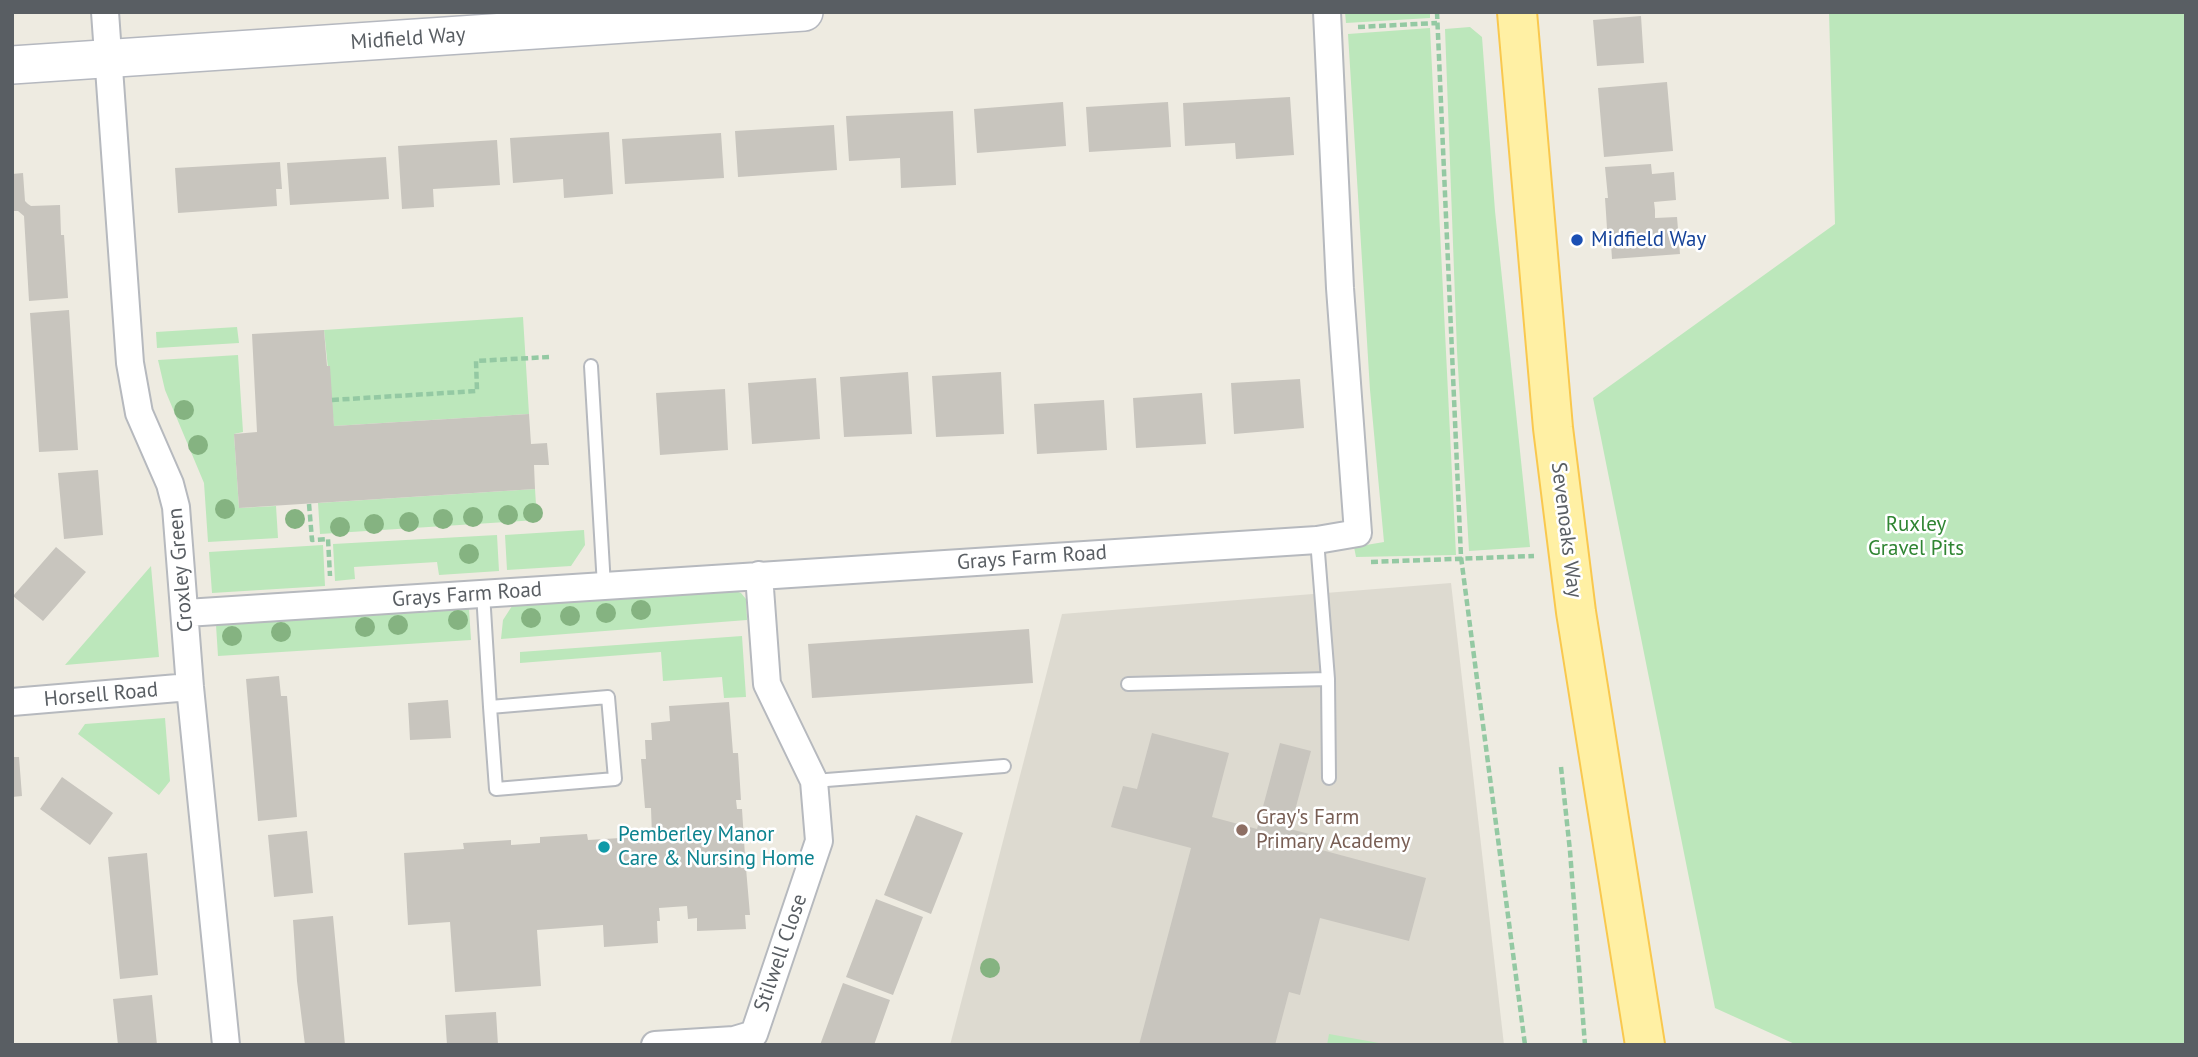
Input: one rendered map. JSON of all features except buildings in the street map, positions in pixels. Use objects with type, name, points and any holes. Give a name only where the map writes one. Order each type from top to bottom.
[{"type":"main road","name":"Sevenoaks Way","points":[[1517,12],[1553,428],[1576,612],[1645,1045]]},
{"type":"street","name":"Croxley Green","points":[[105,12],[134,390],[139,413],[170,484],[176,507],[190,687],[226,1045]]},
{"type":"street","name":"Midfield Way","points":[[12,65],[804,12]]},
{"type":"street","name":"Grays Farm Road","points":[[186,613],[759,575],[1317,550],[1358,533],[1340,288],[1328,21]]},
{"type":"street","name":"Stilwell Close","points":[[656,1045],[734,1040],[754,1034],[819,841],[814,780],[767,684],[759,575]]},
{"type":"street","name":"Horsell Road","points":[[12,702],[190,687]]},
{"type":"lane","points":[[591,366],[604,586]]},
{"type":"lane","points":[[1317,550],[1328,679],[1329,778]]},
{"type":"lane","points":[[484,593],[490,707],[496,789],[615,779],[608,698],[490,707]]},
{"type":"lane","points":[[1128,684],[1328,679]]},
{"type":"lane","points":[[814,780],[1004,766]]},
{"type":"path","points":[[1437,12],[1461,557],[1525,1045]]},
{"type":"path","points":[[1328,21],[1437,23]]},
{"type":"path","points":[[332,400],[477,391],[476,361],[548,357]]},
{"type":"path","points":[[309,504],[312,540],[328,539],[332,604]]},
{"type":"path","points":[[1317,550],[1341,563],[1537,556]]},
{"type":"path","points":[[1560,757],[1570,851],[1584,1045]]},
{"type":"shaded area","name":"Gray's Farm Primary Academy","points":[[1451,583],[1504,1045],[950,1045],[1062,614]]},
{"type":"green space","points":[[1345,12],[1430,12],[1430,18],[1346,23]]},
{"type":"green space","name":"Ruxley Gravel Pits","points":[[1829,12],[2186,12],[2186,1045],[1797,1045],[1715,1008],[1593,398],[1835,224]]},
{"type":"green space","points":[[1470,27],[1482,37],[1495,211],[1530,547],[1469,551],[1457,351],[1445,29]]},
{"type":"green space","points":[[1430,28],[1456,555],[1356,557],[1354,547],[1384,542],[1370,390],[1348,34]]},
{"type":"green space","points":[[523,317],[529,414],[334,426],[324,330]]},
{"type":"green space","points":[[237,327],[239,343],[157,348],[156,332]]},
{"type":"green space","points":[[238,355],[243,432],[234,434],[239,508],[276,506],[278,538],[208,542],[204,483],[165,390],[158,360]]},
{"type":"green space","points":[[535,489],[537,520],[320,534],[318,503]]},
{"type":"green space","points":[[584,530],[585,545],[571,566],[507,570],[505,535]]},
{"type":"green space","points":[[497,535],[499,571],[439,575],[437,562],[354,567],[355,579],[335,581],[333,544]]},
{"type":"green space","points":[[323,545],[325,586],[212,593],[209,552]]},
{"type":"green space","points":[[151,566],[159,657],[65,665]]},
{"type":"green space","points":[[733,590],[746,599],[747,620],[501,639],[503,620],[512,606]]},
{"type":"green space","points":[[469,609],[471,640],[218,656],[216,625]]},
{"type":"green space","points":[[742,636],[746,697],[724,698],[722,677],[663,681],[661,652],[520,663],[520,652]]},
{"type":"green space","points":[[165,718],[170,781],[159,795],[78,734],[85,724]]},
{"type":"green space","points":[[1329,1034],[1390,1045],[1327,1045]]},
{"type":"place","name":"Midfield Way","points":[[1577,240]]},
{"type":"place","name":"Gray's Farm Primary Academy","points":[[1242,830]]},
{"type":"place","name":"Pemberley Manor Care & Nursing Home","points":[[604,847]]}]
